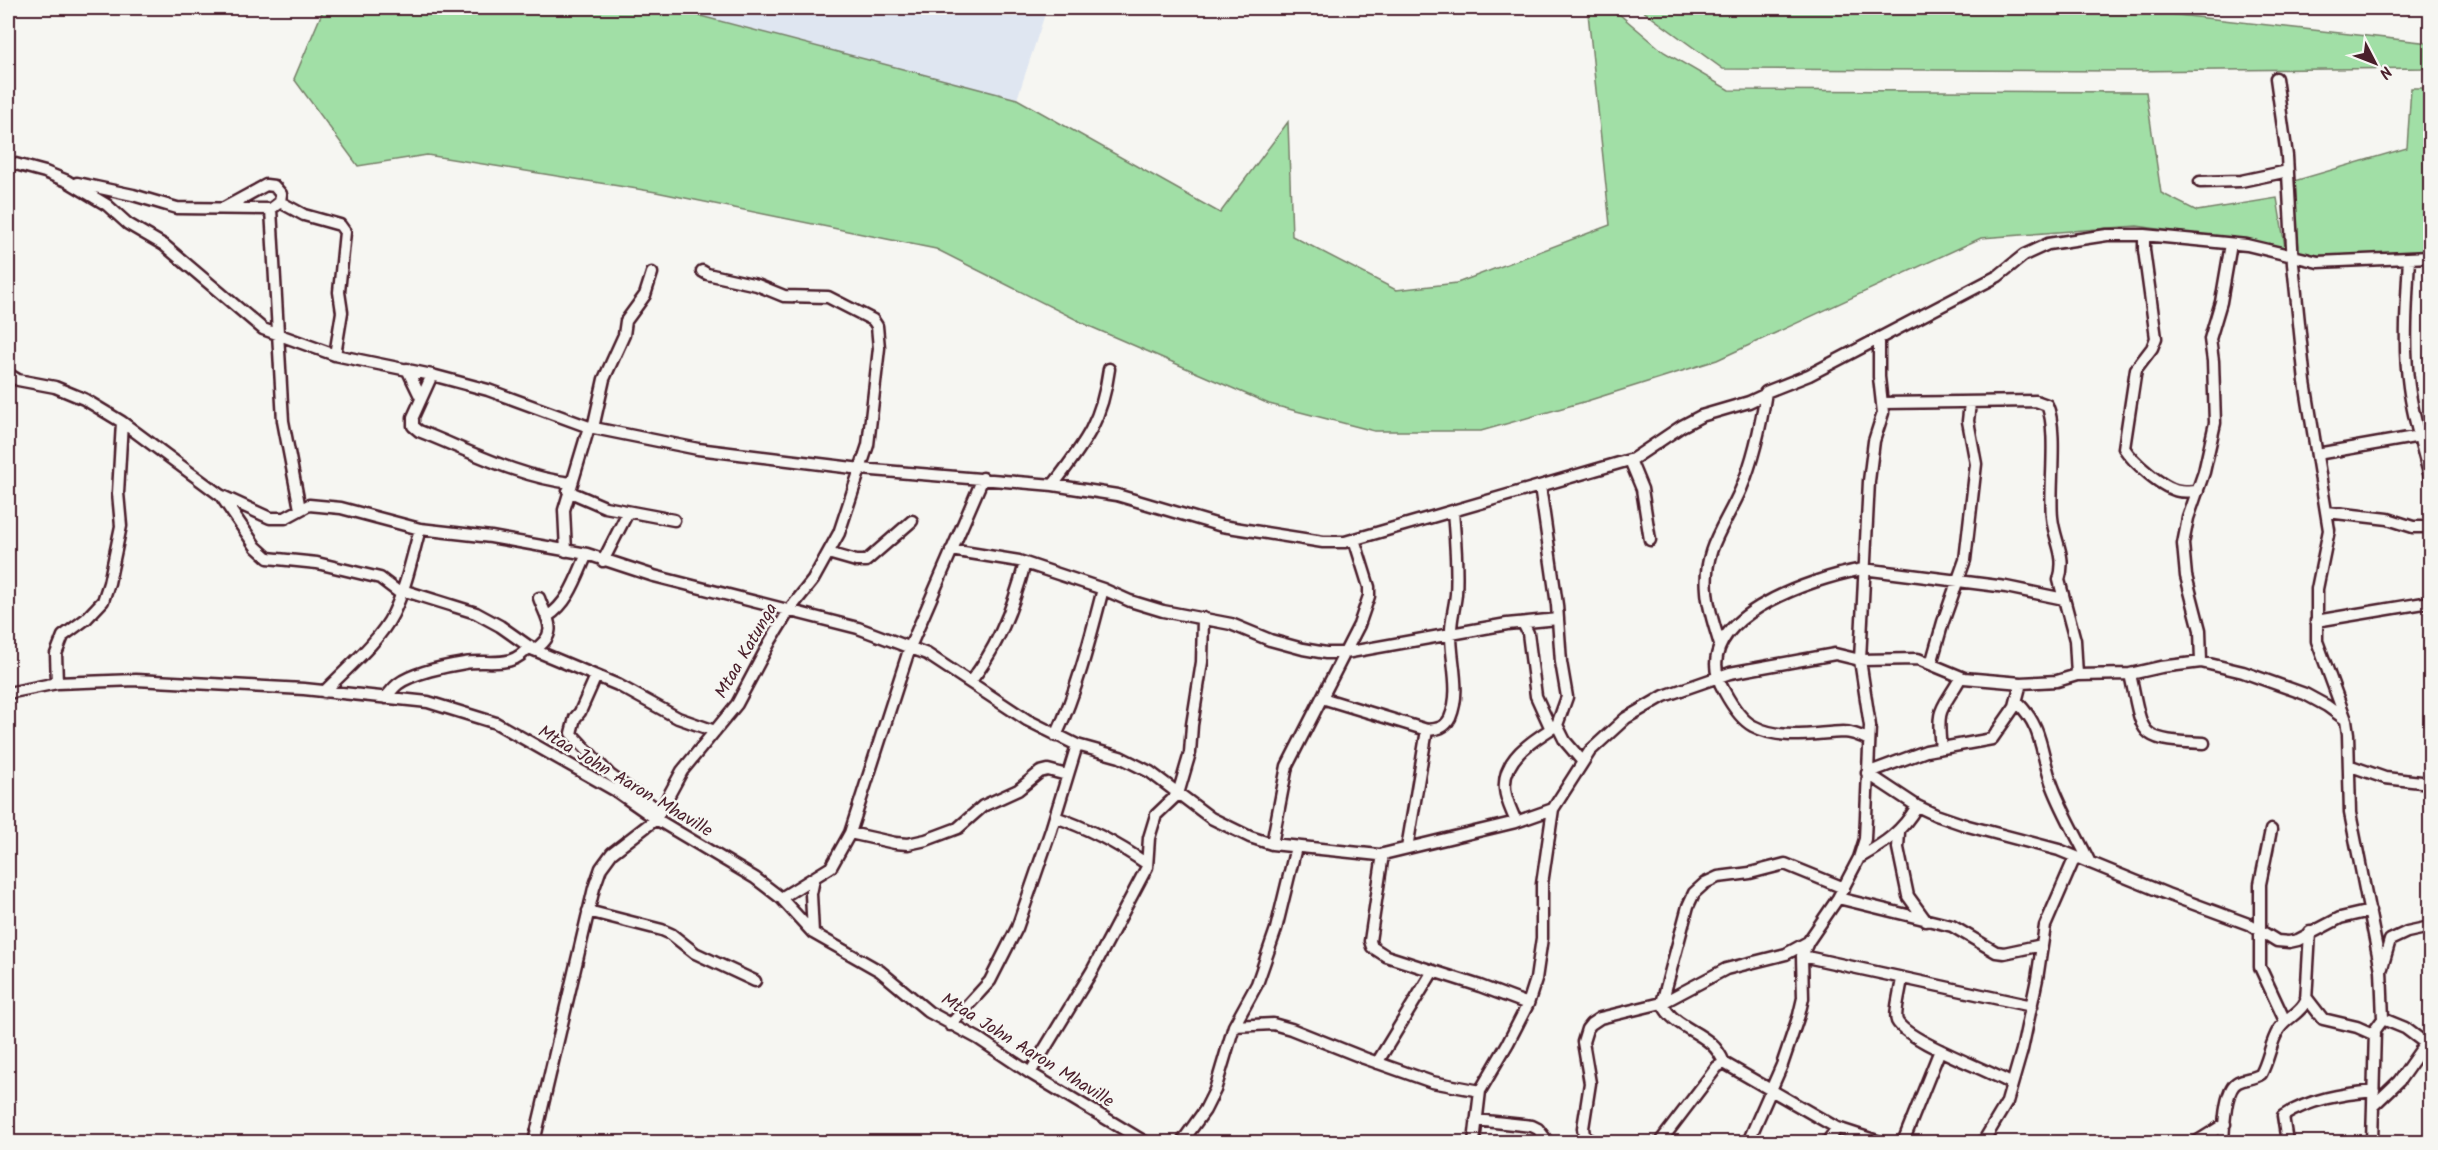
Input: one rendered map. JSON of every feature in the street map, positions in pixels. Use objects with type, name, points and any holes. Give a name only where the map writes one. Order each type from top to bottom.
[{"type":"street","points":[[2276,78],[2288,171],[2308,406],[2329,530],[2317,589],[2316,641],[2346,720],[2351,766],[2352,825],[2381,970],[2383,1019],[2374,1030],[2372,1143]]},
{"type":"street","points":[[8,162],[45,172],[67,181],[107,205],[128,224],[164,245],[263,329],[335,355],[407,369],[488,390],[591,427],[698,449],[861,469],[1053,485],[1117,495],[1222,526],[1323,542],[1345,542],[1630,460],[1701,416],[1749,402],[1766,392],[1809,375],[1998,276],[2024,255],[2048,244],[2107,235],[2144,235],[2231,244],[2318,262],[2430,257]]},
{"type":"street","points":[[2200,182],[2241,181],[2288,171]]},
{"type":"street","points":[[67,181],[133,195],[177,208],[239,210],[276,205],[340,225],[345,232],[339,292],[342,312],[335,355]]},
{"type":"street","points":[[224,208],[270,185],[280,191],[276,205],[278,333],[283,421],[300,509]]},
{"type":"street","points":[[2144,235],[2156,338],[2152,348],[2136,369],[2124,448],[2129,457],[2168,487],[2177,491],[2198,491]]},
{"type":"street","points":[[2201,662],[2200,630],[2186,576],[2183,544],[2188,518],[2204,472],[2215,423],[2210,339],[2222,302],[2231,244]]},
{"type":"street","points":[[2409,258],[2406,332],[2408,384],[2413,414],[2430,477]]},
{"type":"street","name":"Mtaa Katunga","points":[[534,1143],[588,911],[601,868],[612,853],[658,815],[682,771],[737,704],[790,609],[813,580],[839,533],[868,445],[877,383],[879,348],[877,326],[873,320],[828,297],[784,296],[757,285],[702,271]]},
{"type":"street","points":[[566,551],[564,510],[569,487],[591,427],[604,379],[624,335],[628,316],[645,295],[652,273]]},
{"type":"street","points":[[1748,1143],[1799,1015],[1803,998],[1802,956],[1808,942],[1844,888],[1859,858],[1865,839],[1869,740],[1868,709],[1860,660],[1863,569],[1870,472],[1883,403],[1879,377],[1878,338]]},
{"type":"street","points":[[407,369],[421,398]]},
{"type":"street","points":[[1053,485],[1096,422],[1106,392],[1109,369]]},
{"type":"street","points":[[8,374],[18,380],[55,387],[84,399],[122,422],[222,496],[270,518],[285,518],[300,509],[317,505],[341,508],[420,529],[491,537],[586,554],[665,579],[858,628],[910,647],[927,654],[1011,710],[1056,736],[1077,746],[1120,757],[1150,772],[1211,818],[1250,837],[1272,844],[1368,856],[1516,822],[1553,809]]},
{"type":"street","points":[[432,375],[412,423],[418,431],[569,487],[605,507],[674,520]]},
{"type":"street","points":[[1720,645],[1707,592],[1708,561],[1712,543],[1727,519],[1742,487],[1757,440],[1766,392]]},
{"type":"street","points":[[1883,403],[2036,401],[2047,405],[2050,411],[2053,477],[2051,514],[2054,534],[2062,550],[2059,580],[2075,640],[2077,675]]},
{"type":"street","points":[[1931,664],[1965,560],[1976,464],[1968,421],[1970,403]]},
{"type":"street","points":[[57,683],[56,654],[63,636],[103,602],[110,583],[121,526],[118,493],[122,422]]},
{"type":"street","points":[[2317,454],[2420,436]]},
{"type":"street","points":[[1630,460],[1642,489],[1650,540]]},
{"type":"street","points":[[781,898],[831,867],[850,833],[910,647],[983,478]]},
{"type":"street","points":[[1516,822],[1504,788],[1508,771],[1530,742],[1554,727],[1567,697],[1540,486]]},
{"type":"street","points":[[222,496],[256,547],[268,558],[317,563],[380,578],[402,592],[476,613],[500,626],[531,648],[618,685],[678,718],[715,731]]},
{"type":"street","points":[[1322,698],[1427,730],[1437,730],[1445,726],[1452,710],[1455,667],[1451,634],[1456,594],[1453,511]]},
{"type":"street","points":[[603,561],[628,512]]},
{"type":"street","points":[[2327,512],[2388,519],[2413,527],[2430,527]]},
{"type":"street","points":[[828,553],[856,561],[866,561],[912,521]]},
{"type":"street","points":[[324,692],[378,636],[393,615],[420,529]]},
{"type":"street","points":[[1272,844],[1287,766],[1365,612],[1369,587],[1354,539]]},
{"type":"street","points":[[951,550],[1025,563],[1152,608],[1231,624],[1270,640],[1326,653],[1345,653],[1523,622],[1558,619]]},
{"type":"street","points":[[548,616],[558,609],[565,599],[586,554]]},
{"type":"street","points":[[970,682],[981,669],[1001,632],[1013,603],[1025,563]]},
{"type":"street","points":[[1869,740],[1843,732],[1795,736],[1757,728],[1746,722],[1716,677],[1716,662],[1720,645],[1744,616],[1770,601],[1840,573],[1863,569],[2006,587],[2064,598]]},
{"type":"street","points":[[1056,736],[1070,705],[1083,666],[1103,589]]},
{"type":"street","points":[[385,698],[399,683],[434,669],[467,662],[506,662],[543,642],[550,627],[548,616],[539,598]]},
{"type":"street","points":[[2316,621],[2430,602]]},
{"type":"street","points":[[1030,1073],[1098,961],[1147,864],[1149,838],[1155,815],[1178,794],[1190,753],[1202,662],[1203,618]]},
{"type":"street","points":[[1523,622],[1528,633],[1536,696],[1554,727],[1583,762]]},
{"type":"street","points":[[1474,1143],[1480,1091],[1509,1043],[1528,1004],[1540,957],[1542,884],[1553,809],[1570,779],[1590,751],[1626,718],[1664,696],[1716,677],[1751,668],[1835,654],[1860,660],[1918,659],[1961,677],[2021,683],[2057,681],[2077,675],[2130,675],[2161,667],[2201,662],[2243,672],[2305,694],[2346,720]]},
{"type":"street","points":[[1944,671],[1951,692]]},
{"type":"street","points":[[2130,675],[2140,720],[2145,731],[2156,739],[2204,743]]},
{"type":"street","points":[[596,676],[575,718],[571,733],[610,774],[658,815]]},
{"type":"street","points":[[1941,748],[1938,716],[1961,677]]},
{"type":"street","name":"Mtaa John Aaron Mhaville","points":[[8,693],[57,683],[136,681],[324,692],[428,702],[496,723],[658,815],[755,878],[781,898],[813,933],[880,971],[929,1012],[979,1039],[1145,1143]]},
{"type":"street","points":[[1867,773],[1908,757],[1995,738],[2016,702],[2021,683]]},
{"type":"street","points":[[2016,702],[2024,709],[2038,730],[2048,775],[2090,863]]},
{"type":"street","points":[[1407,848],[1427,730]]},
{"type":"street","points":[[950,1025],[990,981],[1017,928],[1077,746]]},
{"type":"street","points":[[2351,766],[2385,778],[2430,783]]},
{"type":"street","points":[[850,833],[895,843],[908,844],[926,840],[958,828],[983,806],[1018,790],[1040,772],[1048,770],[1067,775]]},
{"type":"street","points":[[1867,773],[1917,806],[1968,826],[2059,850],[2251,925],[2277,941],[2289,942],[2340,918],[2370,911]]},
{"type":"street","points":[[1859,858],[1899,832],[1917,806]]},
{"type":"street","points":[[1055,817],[1110,840],[1147,864]]},
{"type":"street","points":[[2271,830],[2260,884],[2260,967],[2285,1021]]},
{"type":"street","points":[[1899,832],[1898,848],[1908,896],[1926,921]]},
{"type":"street","points":[[1182,1143],[1205,1110],[1215,1090],[1234,1026],[1257,984],[1270,950],[1296,847]]},
{"type":"street","points":[[1383,854],[1370,941],[1372,947],[1386,956],[1528,1004]]},
{"type":"street","points":[[1983,1143],[2001,1114],[2012,1084],[2032,1006],[2049,914],[2070,874],[2075,857]]},
{"type":"street","points":[[1844,888],[1785,864],[1750,873],[1718,877],[1705,883],[1694,893],[1688,906],[1662,1003],[1665,1011],[1717,1048],[1724,1063],[1837,1128],[1880,1143]]},
{"type":"street","points":[[813,933],[811,894],[814,879]]},
{"type":"street","points":[[1838,898],[1952,926],[1996,952],[2004,953],[2042,945]]},
{"type":"street","points":[[588,911],[662,930],[671,934],[694,953],[755,981]]},
{"type":"street","points":[[2381,970],[2390,940],[2407,932],[2430,927]]},
{"type":"street","points":[[2223,1143],[2230,1092],[2239,1082],[2256,1078],[2261,1074],[2273,1040],[2285,1021],[2302,1010],[2306,997],[2310,932]]},
{"type":"street","points":[[1591,1143],[1584,1136],[1583,1128],[1590,1083],[1583,1042],[1587,1029],[1600,1018],[1662,1003],[1726,969],[1786,954],[1808,942]]},
{"type":"street","points":[[1802,956],[2032,1006]]},
{"type":"street","points":[[1377,1063],[1433,971]]},
{"type":"street","points":[[1902,979],[1898,1021],[1910,1032],[1940,1050],[1996,1074],[2012,1084]]},
{"type":"street","points":[[2306,997],[2323,1019],[2357,1027],[2374,1035]]},
{"type":"street","points":[[2373,1106],[2399,1082],[2429,1042],[2383,1019]]},
{"type":"street","points":[[1234,1026],[1273,1024],[1432,1082],[1480,1091]]},
{"type":"street","points":[[1903,1143],[1940,1050]]},
{"type":"street","points":[[1660,1143],[1717,1067],[1724,1063]]},
{"type":"street","points":[[2287,1143],[2283,1116],[2291,1111],[2308,1103],[2327,1100],[2341,1094],[2374,1090]]},
{"type":"street","points":[[1476,1120],[1532,1126],[1538,1129],[1548,1143]]},
{"type":"street","points":[[2196,1143],[2224,1124]]},
{"type":"street","points":[[1827,1143],[1837,1128]]},
{"type":"shaded area","points":[[670,8],[1047,8],[1017,99]]},
{"type":"green space","points":[[324,8],[670,8],[1017,99],[1220,213],[1288,122],[1292,236],[1396,290],[1457,283],[1610,225],[1588,13],[1619,14],[1664,52],[1729,90],[2146,92],[2161,193],[2197,211],[2277,198],[2285,247],[2137,226],[1981,238],[1717,360],[1587,401],[1481,431],[1374,431],[1269,404],[1089,326],[936,249],[656,192],[427,155],[358,166],[294,79]]},
{"type":"green space","points":[[1639,8],[2115,8],[2430,43],[2430,68],[2127,71],[1723,69]]},
{"type":"green space","points":[[2411,88],[2430,88],[2430,251],[2348,256],[2299,252],[2294,181],[2407,148]]}]
